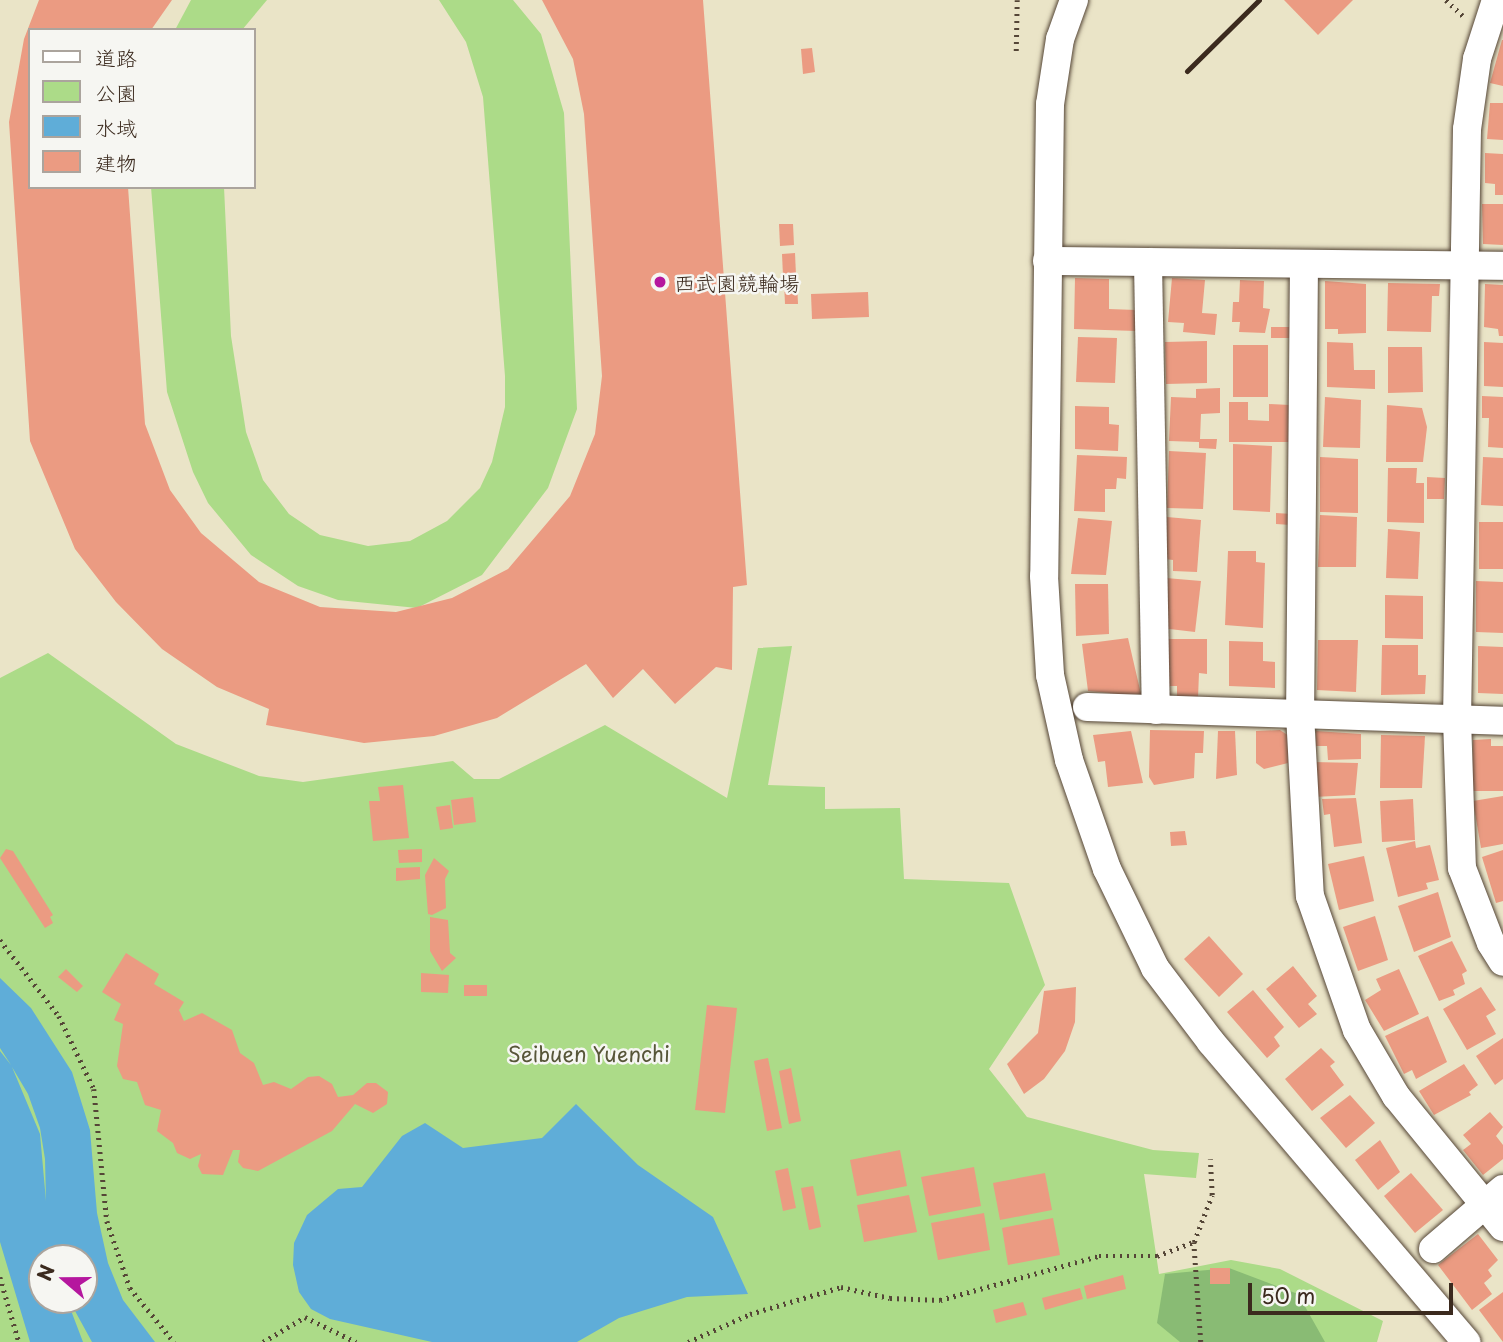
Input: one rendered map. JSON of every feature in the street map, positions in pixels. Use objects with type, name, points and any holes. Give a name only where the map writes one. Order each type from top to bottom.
[{"type":"street","points":[[1074,0],[1053,73],[1047,261],[1047,641],[1057,713],[1086,814],[1139,937],[1183,1007],[1466,1342]]},
{"type":"street","points":[[1496,0],[1470,95],[1463,266],[1457,719],[1462,868],[1490,943],[1503,962]]},
{"type":"street","points":[[1047,261],[1503,266]]},
{"type":"street","points":[[1148,262],[1156,710]]},
{"type":"street","points":[[1304,264],[1300,714],[1310,896],[1330,962],[1357,1030],[1396,1096],[1494,1196],[1503,1227]]},
{"type":"street","points":[[1087,707],[1503,721]]},
{"type":"street","points":[[1433,1249],[1494,1196]]},
{"type":"path","points":[[1016,51],[1017,0]]},
{"type":"path","points":[[0,940],[59,1016],[94,1089],[107,1221],[130,1288],[174,1342]]},
{"type":"path","points":[[1201,1342],[1194,1242],[1212,1195],[1210,1159]]},
{"type":"path","points":[[688,1342],[750,1314],[841,1287],[890,1298],[940,1300],[1099,1256],[1157,1256],[1194,1242]]},
{"type":"path","points":[[0,1277],[19,1342]]},
{"type":"path","points":[[263,1342],[305,1317],[356,1342]]},
{"type":"green space","points":[[191,0],[267,0],[244,28],[176,28]]},
{"type":"green space","points":[[439,0],[513,0],[541,34],[564,113],[577,409],[548,488],[482,575],[417,608],[338,600],[298,586],[251,555],[208,503],[193,472],[167,392],[151,189],[224,189],[231,336],[246,432],[263,480],[289,514],[320,535],[368,546],[410,541],[447,521],[480,488],[492,462],[505,407],[505,376],[483,97],[466,42]]},
{"type":"green space","name":"Seibuen Yuenchi","points":[[792,646],[768,785],[825,787],[825,809],[900,808],[904,879],[1009,883],[1045,985],[989,1069],[1027,1117],[1153,1150],[1199,1153],[1196,1178],[1144,1174],[1159,1274],[1231,1260],[1280,1269],[1383,1321],[1377,1342],[0,1342],[0,678],[48,653],[176,744],[259,776],[303,782],[453,761],[474,779],[499,779],[605,725],[727,798],[758,648]]},
{"type":"green space","points":[[1229,1268],[1298,1294],[1325,1342],[1180,1342],[1157,1323],[1165,1274]]},
{"type":"water","points":[[0,978],[31,1008],[72,1072],[90,1130],[97,1213],[108,1263],[123,1300],[155,1342],[92,1342],[77,1314],[98,1314],[98,1244],[28,1244],[28,1314],[72,1314],[83,1342],[30,1342],[0,1242],[0,1051],[11,1065],[0,1048]],"holes":[[[12,1067],[28,1094],[40,1128],[45,1159],[46,1201],[40,1134]]]},
{"type":"water","points":[[576,1104],[638,1165],[713,1217],[748,1294],[687,1297],[619,1318],[577,1342],[432,1342],[330,1319],[311,1309],[299,1292],[293,1265],[294,1243],[307,1215],[338,1189],[362,1187],[402,1136],[425,1123],[463,1148],[542,1138]]},
{"type":"building","name":"西武園競輪場","points":[[39,0],[172,0],[152,28],[28,28]]},
{"type":"building","name":"西武園競輪場","points":[[542,0],[703,0],[747,585],[733,587],[732,670],[716,667],[675,704],[643,669],[613,698],[586,664],[497,718],[434,736],[364,743],[266,725],[269,709],[217,687],[162,649],[116,602],[75,549],[30,441],[9,122],[28,29],[28,189],[128,189],[145,424],[170,490],[201,533],[259,582],[320,607],[396,612],[452,598],[508,569],[570,496],[595,434],[602,376],[584,114],[573,59]]},
{"type":"building","points":[[1284,0],[1353,0],[1318,35]]},
{"type":"building","points":[[1503,40],[1503,86],[1490,83]]},
{"type":"building","points":[[812,48],[815,72],[803,74],[801,49]]},
{"type":"building","points":[[1490,103],[1503,103],[1503,140],[1487,139]]},
{"type":"building","points":[[1485,153],[1503,154],[1503,195],[1495,195],[1495,184],[1485,183]]},
{"type":"building","points":[[1482,204],[1503,204],[1503,245],[1483,244]]},
{"type":"building","points":[[779,224],[793,224],[794,245],[780,246]]},
{"type":"building","points":[[795,253],[796,275],[783,276],[782,254]]},
{"type":"building","points":[[1075,278],[1109,279],[1109,309],[1136,310],[1136,331],[1074,329]]},
{"type":"building","points":[[1172,278],[1205,280],[1202,313],[1217,314],[1215,335],[1183,332],[1184,323],[1168,322]]},
{"type":"building","points":[[1240,280],[1264,281],[1263,308],[1270,309],[1265,333],[1239,332],[1240,322],[1232,322],[1233,302],[1239,302]]},
{"type":"building","points":[[797,281],[798,304],[785,304],[784,282]]},
{"type":"building","points":[[1325,281],[1366,284],[1366,333],[1338,334],[1338,329],[1325,329]]},
{"type":"building","points":[[1388,283],[1440,284],[1439,296],[1432,296],[1431,332],[1387,331]]},
{"type":"building","points":[[1485,284],[1503,285],[1503,336],[1499,336],[1498,329],[1484,327]]},
{"type":"building","points":[[868,292],[869,317],[812,319],[811,294]]},
{"type":"building","points":[[1271,327],[1291,327],[1291,338],[1271,338]]},
{"type":"building","points":[[1078,337],[1117,338],[1115,383],[1076,382]]},
{"type":"building","points":[[1207,341],[1207,383],[1166,384],[1165,342]]},
{"type":"building","points":[[1327,342],[1353,343],[1354,370],[1375,370],[1375,389],[1327,387]]},
{"type":"building","points":[[1484,342],[1503,343],[1503,387],[1484,386]]},
{"type":"building","points":[[1233,345],[1268,345],[1268,397],[1233,397]]},
{"type":"building","points":[[1388,347],[1422,347],[1423,392],[1388,393]]},
{"type":"building","points":[[1220,388],[1220,413],[1201,414],[1200,439],[1217,439],[1216,449],[1199,448],[1199,442],[1169,441],[1171,397],[1196,398],[1196,389]]},
{"type":"building","points":[[1482,396],[1503,397],[1503,448],[1488,447],[1489,418],[1482,418]]},
{"type":"building","points":[[1325,397],[1361,400],[1360,448],[1323,447]]},
{"type":"building","points":[[1229,402],[1248,402],[1248,420],[1269,421],[1269,404],[1290,405],[1289,442],[1229,442]]},
{"type":"building","points":[[1387,405],[1422,408],[1427,427],[1423,462],[1386,462]]},
{"type":"building","points":[[1075,406],[1109,407],[1109,424],[1119,425],[1118,451],[1075,449]]},
{"type":"building","points":[[1233,444],[1272,446],[1270,512],[1233,510]]},
{"type":"building","points":[[1169,451],[1206,453],[1203,509],[1167,508]]},
{"type":"building","points":[[1077,455],[1127,457],[1126,479],[1117,478],[1116,489],[1105,489],[1105,512],[1074,511]]},
{"type":"building","points":[[1320,457],[1358,459],[1358,513],[1320,512]]},
{"type":"building","points":[[1483,457],[1503,458],[1503,506],[1481,505]]},
{"type":"building","points":[[1388,468],[1417,468],[1416,483],[1424,483],[1424,523],[1387,522]]},
{"type":"building","points":[[1427,477],[1445,478],[1444,499],[1427,499]]},
{"type":"building","points":[[1276,513],[1292,514],[1291,525],[1276,524]]},
{"type":"building","points":[[1320,515],[1357,517],[1356,567],[1318,567]]},
{"type":"building","points":[[1167,517],[1201,520],[1197,572],[1173,571],[1173,560],[1165,559]]},
{"type":"building","points":[[1078,518],[1112,521],[1106,575],[1071,574]]},
{"type":"building","points":[[1479,522],[1503,522],[1503,569],[1479,569]]},
{"type":"building","points":[[1388,529],[1420,532],[1418,579],[1386,578]]},
{"type":"building","points":[[1228,551],[1256,551],[1256,562],[1265,563],[1263,628],[1225,625]]},
{"type":"building","points":[[1166,578],[1201,581],[1195,632],[1161,628]]},
{"type":"building","points":[[1476,581],[1503,582],[1503,633],[1476,632]]},
{"type":"building","points":[[1075,584],[1108,584],[1109,634],[1076,636]]},
{"type":"building","points":[[1385,595],[1423,596],[1423,639],[1385,638]]},
{"type":"building","points":[[1128,638],[1141,694],[1110,698],[1110,693],[1088,691],[1082,644]]},
{"type":"building","points":[[1168,639],[1207,639],[1207,674],[1199,673],[1198,698],[1177,697],[1177,686],[1168,686]]},
{"type":"building","points":[[1318,640],[1358,640],[1356,692],[1317,690]]},
{"type":"building","points":[[1229,641],[1263,642],[1263,661],[1275,662],[1275,688],[1229,686]]},
{"type":"building","points":[[1382,645],[1418,645],[1418,675],[1426,675],[1425,694],[1381,695]]},
{"type":"building","points":[[1478,646],[1503,647],[1503,694],[1478,693]]},
{"type":"building","points":[[1150,730],[1204,731],[1203,753],[1195,753],[1194,778],[1154,785],[1149,777]]},
{"type":"building","points":[[1280,730],[1289,736],[1288,763],[1264,769],[1256,763],[1256,731]]},
{"type":"building","points":[[1131,731],[1143,783],[1108,787],[1105,761],[1098,762],[1093,735]]},
{"type":"building","points":[[1218,731],[1235,731],[1237,775],[1216,779]]},
{"type":"building","points":[[1316,731],[1361,734],[1361,759],[1328,760],[1327,746],[1316,746]]},
{"type":"building","points":[[1381,735],[1425,736],[1422,788],[1380,788]]},
{"type":"building","points":[[1491,739],[1491,746],[1503,746],[1503,791],[1472,791],[1473,740]]},
{"type":"building","points":[[1313,762],[1358,763],[1355,795],[1313,797]]},
{"type":"building","points":[[403,785],[409,838],[373,841],[369,801],[380,801],[378,787]]},
{"type":"building","points":[[1503,796],[1503,844],[1481,848],[1473,801]]},
{"type":"building","points":[[473,797],[476,822],[454,825],[451,800]]},
{"type":"building","points":[[1356,798],[1362,843],[1334,847],[1330,814],[1324,815],[1322,799]]},
{"type":"building","points":[[1413,799],[1415,840],[1382,842],[1380,801]]},
{"type":"building","points":[[450,805],[453,828],[440,830],[436,807]]},
{"type":"building","points":[[1185,831],[1187,845],[1171,846],[1170,832]]},
{"type":"building","points":[[1415,841],[1416,848],[1430,845],[1439,880],[1426,883],[1428,889],[1398,897],[1386,848]]},
{"type":"building","points":[[6,849],[13,851],[53,915],[50,917],[53,923],[45,928],[0,858]]},
{"type":"building","points":[[422,849],[422,862],[399,863],[398,850]]},
{"type":"building","points":[[1503,850],[1503,901],[1496,903],[1482,857]]},
{"type":"building","points":[[1364,856],[1374,901],[1339,910],[1328,864]]},
{"type":"building","points":[[434,858],[449,871],[445,879],[446,908],[432,915],[428,914],[425,875]]},
{"type":"building","points":[[420,867],[420,879],[396,881],[396,868]]},
{"type":"building","points":[[1438,892],[1451,937],[1414,952],[1398,906]]},
{"type":"building","points":[[1375,916],[1388,960],[1358,971],[1343,927]]},
{"type":"building","points":[[430,917],[448,920],[450,953],[456,958],[442,971],[430,951]]},
{"type":"building","points":[[1209,936],[1243,974],[1219,997],[1184,959]]},
{"type":"building","points":[[1452,941],[1467,971],[1462,974],[1465,984],[1453,990],[1455,995],[1439,1001],[1418,956]]},
{"type":"building","points":[[126,953],[159,974],[154,984],[184,1002],[179,1010],[184,1021],[202,1013],[232,1030],[240,1053],[254,1063],[263,1085],[274,1082],[291,1089],[308,1077],[319,1076],[332,1084],[338,1097],[353,1095],[367,1083],[376,1083],[388,1092],[387,1104],[373,1113],[355,1104],[332,1131],[258,1171],[243,1168],[238,1162],[240,1150],[233,1150],[223,1175],[202,1174],[198,1166],[201,1154],[190,1159],[177,1153],[173,1143],[157,1131],[161,1110],[145,1105],[137,1082],[123,1079],[117,1066],[123,1024],[114,1020],[121,1004],[102,992]]},
{"type":"building","points":[[1293,966],[1317,996],[1308,1004],[1317,1014],[1299,1028],[1266,989]]},
{"type":"building","points":[[66,969],[83,986],[77,992],[58,977]]},
{"type":"building","points":[[1399,969],[1419,1014],[1384,1031],[1365,1000],[1381,990],[1376,979]]},
{"type":"building","points":[[421,973],[449,975],[448,993],[421,992]]},
{"type":"building","points":[[464,985],[487,985],[487,996],[464,996]]},
{"type":"building","points":[[1076,987],[1075,1022],[1065,1051],[1044,1079],[1024,1094],[1007,1064],[1038,1033],[1044,991]]},
{"type":"building","points":[[1481,987],[1496,1010],[1486,1016],[1496,1034],[1467,1050],[1443,1009]]},
{"type":"building","points":[[1253,990],[1284,1027],[1274,1037],[1280,1046],[1267,1058],[1227,1012]]},
{"type":"building","points":[[707,1005],[737,1008],[725,1113],[695,1110]]},
{"type":"building","points":[[1428,1016],[1447,1062],[1416,1079],[1412,1070],[1404,1074],[1385,1036]]},
{"type":"building","points":[[1503,1038],[1503,1079],[1495,1085],[1476,1056]]},
{"type":"building","points":[[1321,1048],[1335,1062],[1330,1066],[1344,1085],[1312,1111],[1285,1079]]},
{"type":"building","points":[[768,1058],[782,1128],[767,1131],[754,1061]]},
{"type":"building","points":[[1464,1064],[1478,1085],[1469,1092],[1471,1095],[1434,1115],[1419,1091]]},
{"type":"building","points":[[791,1068],[801,1121],[789,1124],[779,1071]]},
{"type":"building","points":[[1350,1095],[1375,1123],[1346,1148],[1320,1118]]},
{"type":"building","points":[[1490,1112],[1503,1127],[1496,1136],[1503,1145],[1503,1159],[1483,1175],[1463,1150],[1471,1144],[1463,1135]]},
{"type":"building","points":[[1380,1140],[1400,1172],[1378,1190],[1355,1160]]},
{"type":"building","points":[[900,1150],[907,1186],[857,1196],[850,1160]]},
{"type":"building","points":[[974,1167],[981,1206],[929,1216],[921,1177]]},
{"type":"building","points":[[788,1168],[796,1208],[783,1211],[775,1171]]},
{"type":"building","points":[[1045,1173],[1052,1210],[1000,1220],[993,1183]]},
{"type":"building","points":[[1411,1173],[1443,1210],[1415,1233],[1384,1196]]},
{"type":"building","points":[[813,1186],[821,1227],[809,1230],[801,1188]]},
{"type":"building","points":[[909,1195],[917,1232],[864,1242],[857,1205]]},
{"type":"building","points":[[984,1213],[990,1250],[938,1260],[931,1223]]},
{"type":"building","points":[[1053,1218],[1060,1255],[1008,1265],[1002,1228]]},
{"type":"building","points":[[1478,1234],[1498,1260],[1488,1270],[1492,1276],[1484,1283],[1492,1294],[1472,1310],[1438,1265]]},
{"type":"building","points":[[1210,1268],[1230,1268],[1230,1284],[1210,1284]]},
{"type":"building","points":[[1123,1275],[1126,1289],[1087,1299],[1084,1286]]},
{"type":"building","points":[[1080,1288],[1083,1299],[1045,1310],[1042,1298]]},
{"type":"building","points":[[1503,1292],[1503,1342],[1479,1310]]},
{"type":"building","points":[[1023,1302],[1027,1315],[996,1323],[993,1310]]},
{"type":"railway","points":[[1187,71],[1259,0]]},
{"type":"place","name":"西武園競輪場","points":[[660,282]]}]
